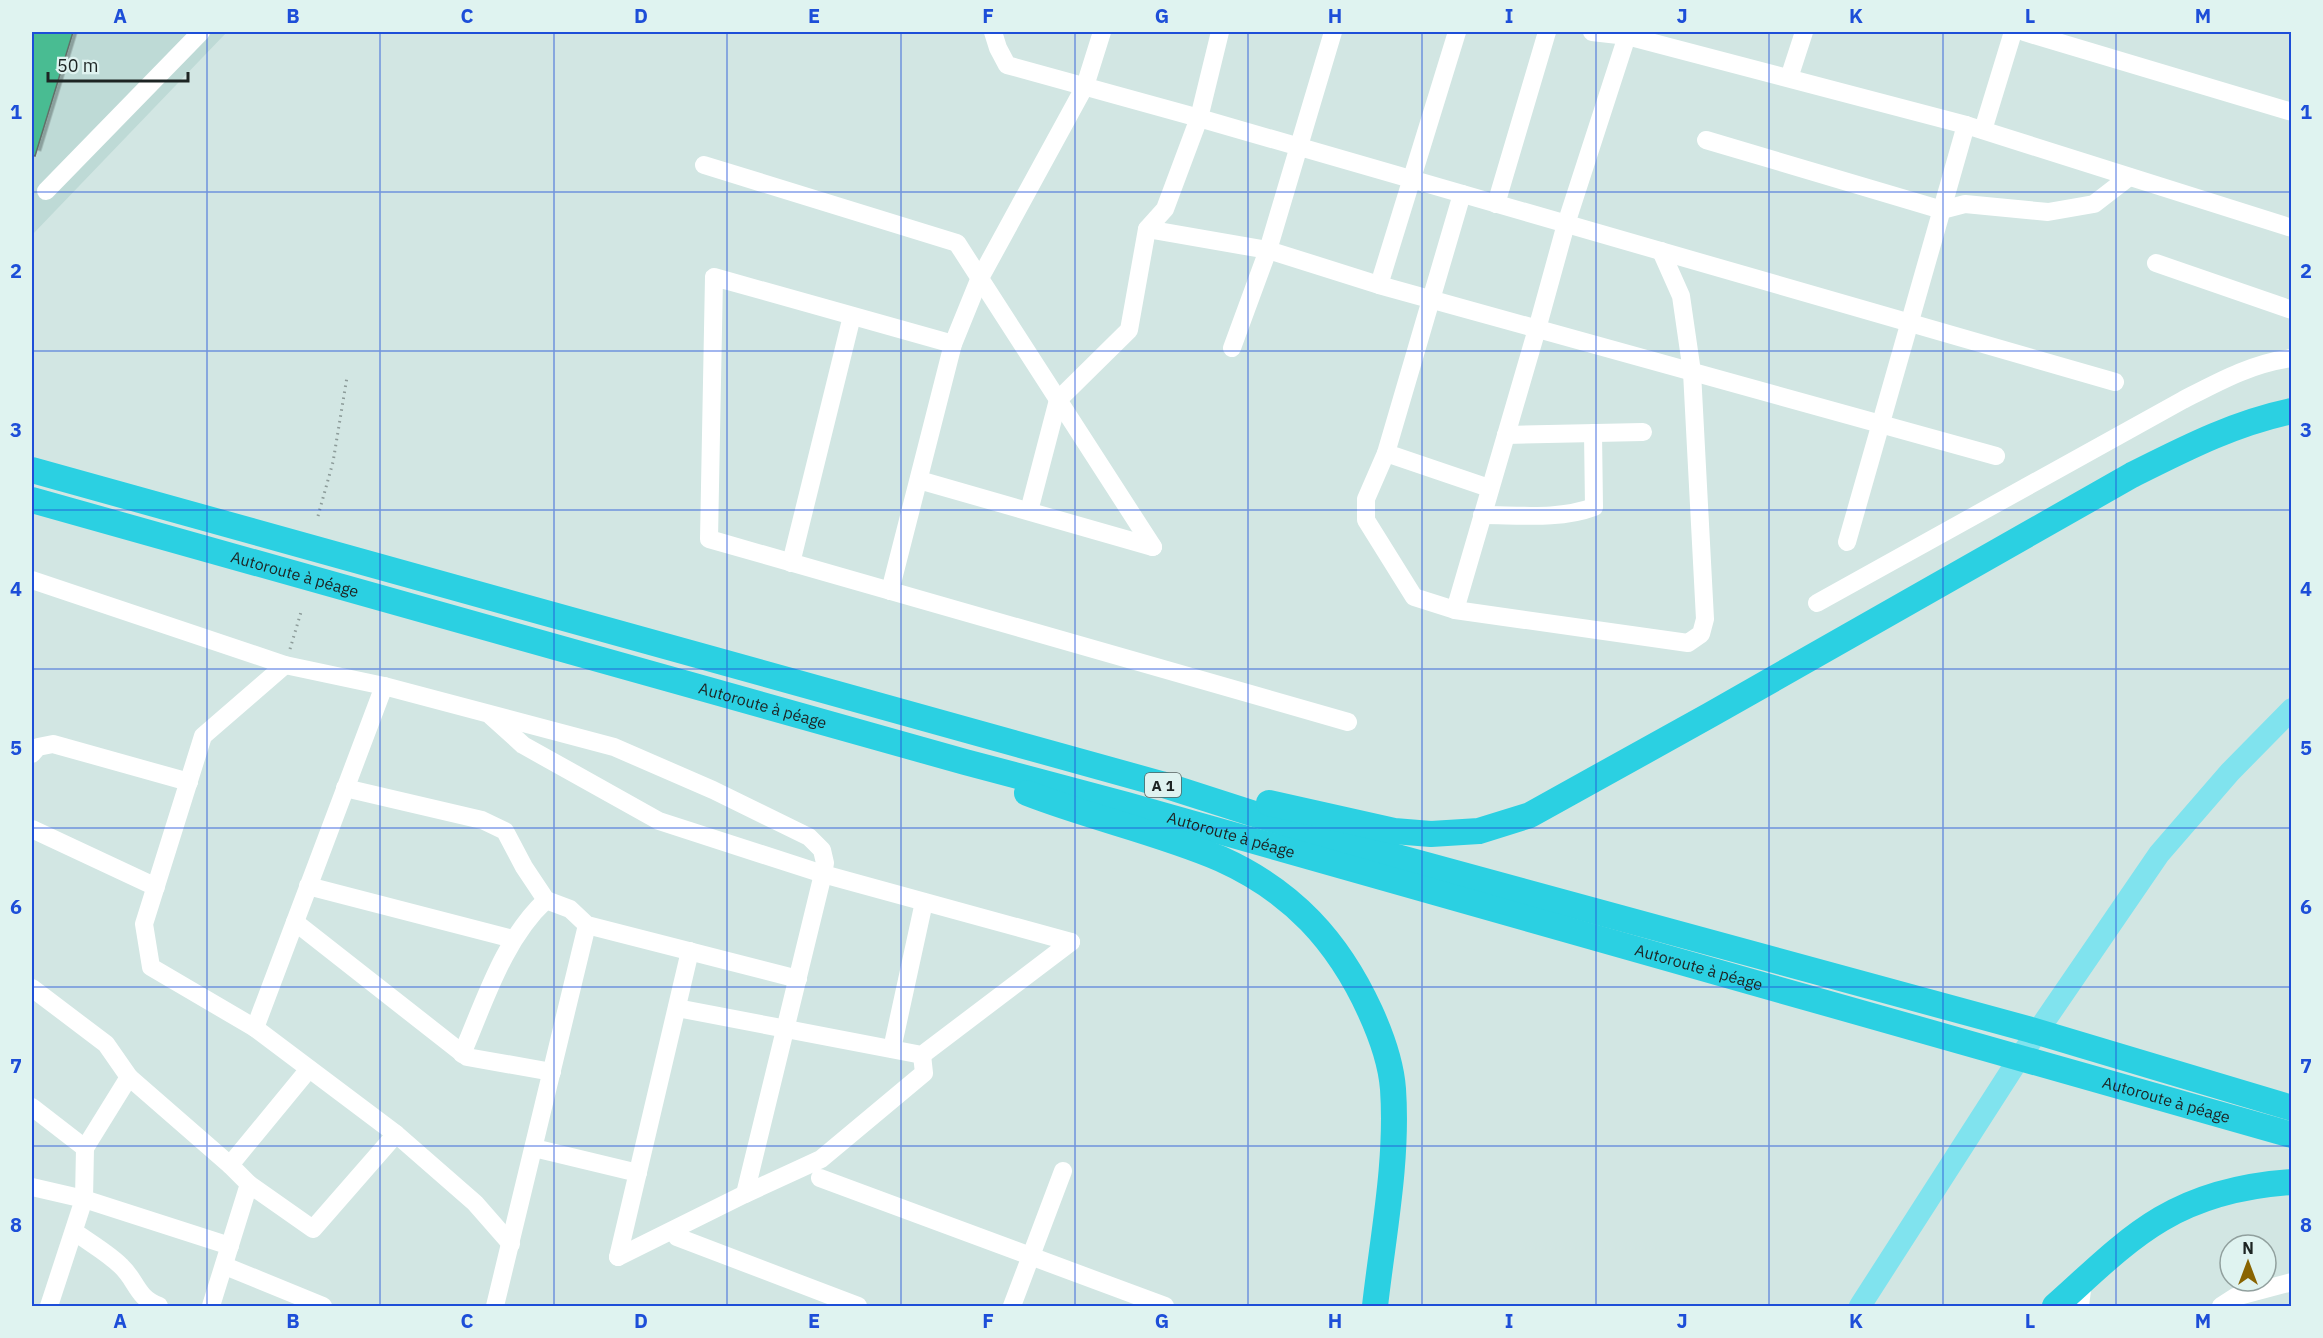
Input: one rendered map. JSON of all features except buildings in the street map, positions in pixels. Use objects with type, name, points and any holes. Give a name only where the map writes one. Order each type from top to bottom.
[{"type":"highway","points":[[1161,784],[1246,797],[1394,831],[1452,834],[1500,825],[1530,815],[2132,475],[2198,441],[2265,417],[2292,411]]},
{"type":"highway","name":"A 1","points":[[32,470],[1161,784],[1342,842],[2031,1030],[2292,1108]]},
{"type":"highway","name":"Autoroute à péage","points":[[32,500],[966,762],[1150,811],[2292,1135]]},
{"type":"highway","points":[[966,762],[1004,784],[1053,803],[1171,840],[1222,860],[1262,881],[1296,907],[1330,941],[1357,983],[1381,1035],[1393,1087],[1394,1139],[1375,1306]]},
{"type":"highway","points":[[2055,1306],[2081,1294],[2119,1249],[2160,1220],[2197,1202],[2232,1190],[2292,1182]]},
{"type":"main road","points":[[1860,1306],[2068,985],[2159,854],[2229,772],[2292,709]]},
{"type":"street","points":[[46,191],[201,32]]},
{"type":"street","points":[[993,32],[1007,65],[1199,117],[2115,382]]},
{"type":"street","points":[[890,591],[953,345],[979,280],[1085,86],[1102,32]]},
{"type":"street","points":[[1029,511],[1058,400],[1129,330],[1147,229],[1165,209],[1199,117],[1220,32]]},
{"type":"street","points":[[1232,348],[1268,250],[1333,32]]},
{"type":"street","points":[[1378,285],[1457,32]]},
{"type":"street","points":[[1496,204],[1548,32]]},
{"type":"street","points":[[1592,32],[1627,36],[1974,128],[2292,228]]},
{"type":"street","points":[[1670,32],[1677,49]]},
{"type":"street","points":[[1789,78],[1804,32]]},
{"type":"street","points":[[1847,542],[1942,210],[2013,32]]},
{"type":"street","points":[[2024,32],[2292,112]]},
{"type":"street","points":[[1455,610],[1489,488],[1538,329],[1566,224],[1627,36]]},
{"type":"street","points":[[1706,140],[1942,210],[1965,204],[2048,212],[2094,204],[2129,177]]},
{"type":"street","points":[[704,165],[957,243],[1154,548],[919,480]]},
{"type":"street","points":[[1462,194],[1386,453],[1366,499],[1366,520],[1414,597],[1455,610],[1688,643],[1701,634],[1705,619],[1692,372],[1681,296],[1661,251]]},
{"type":"street","points":[[1147,229],[1268,250],[1431,300],[1996,456]]},
{"type":"street","points":[[2156,263],[2292,310]]},
{"type":"street","points":[[953,345],[714,277],[709,540],[1348,722]]},
{"type":"street","points":[[791,563],[852,316]]},
{"type":"street","points":[[1817,603],[2233,374],[2274,360],[2292,358]]},
{"type":"street","points":[[1506,435],[1643,432]]},
{"type":"street","points":[[1482,515],[1551,516],[1584,511],[1594,507],[1593,433]]},
{"type":"street","points":[[1386,453],[1489,488]]},
{"type":"street","points":[[32,579],[285,665],[384,686],[614,747],[713,789],[809,837],[822,850],[825,863],[745,1194]]},
{"type":"street","points":[[285,665],[203,736],[144,924],[151,967],[255,1028],[396,1134],[475,1203],[511,1244]]},
{"type":"street","points":[[255,1028],[384,686]]},
{"type":"street","points":[[489,714],[523,745],[659,821],[823,874],[1071,942],[922,1055],[677,1008]]},
{"type":"street","points":[[32,754],[38,747],[53,744],[189,782]]},
{"type":"street","points":[[345,788],[482,820],[506,831],[524,867],[546,900],[570,909],[587,925],[798,979]]},
{"type":"street","points":[[32,829],[156,887]]},
{"type":"street","points":[[309,886],[513,939]]},
{"type":"street","points":[[462,1054],[513,939],[529,916],[546,900]]},
{"type":"street","points":[[892,1049],[924,902]]},
{"type":"street","points":[[295,922],[467,1057],[552,1072]]},
{"type":"street","points":[[495,1306],[587,925]]},
{"type":"street","points":[[690,951],[618,1257],[821,1159],[924,1073],[922,1055]]},
{"type":"street","points":[[32,988],[106,1044],[129,1077],[249,1184],[313,1229],[396,1134]]},
{"type":"street","points":[[230,1165],[309,1069]]},
{"type":"street","points":[[49,1306],[84,1200],[85,1148],[129,1077]]},
{"type":"street","points":[[32,1107],[85,1148]]},
{"type":"street","points":[[534,1148],[638,1173]]},
{"type":"street","points":[[1012,1306],[1063,1171]]},
{"type":"street","points":[[820,1178],[1166,1306]]},
{"type":"street","points":[[211,1306],[249,1184]]},
{"type":"street","points":[[32,1187],[84,1200],[230,1246]]},
{"type":"street","points":[[75,1232],[121,1265],[141,1295],[159,1306]]},
{"type":"street","points":[[677,1237],[858,1306]]},
{"type":"street","points":[[225,1266],[323,1306]]},
{"type":"street","points":[[2221,1306],[2235,1297],[2292,1282]]},
{"type":"path","points":[[318,516],[333,462],[347,377]]},
{"type":"path","points":[[285,665],[301,612]]},
{"type":"shaded area","points":[[32,32],[226,33],[32,235]]}]
